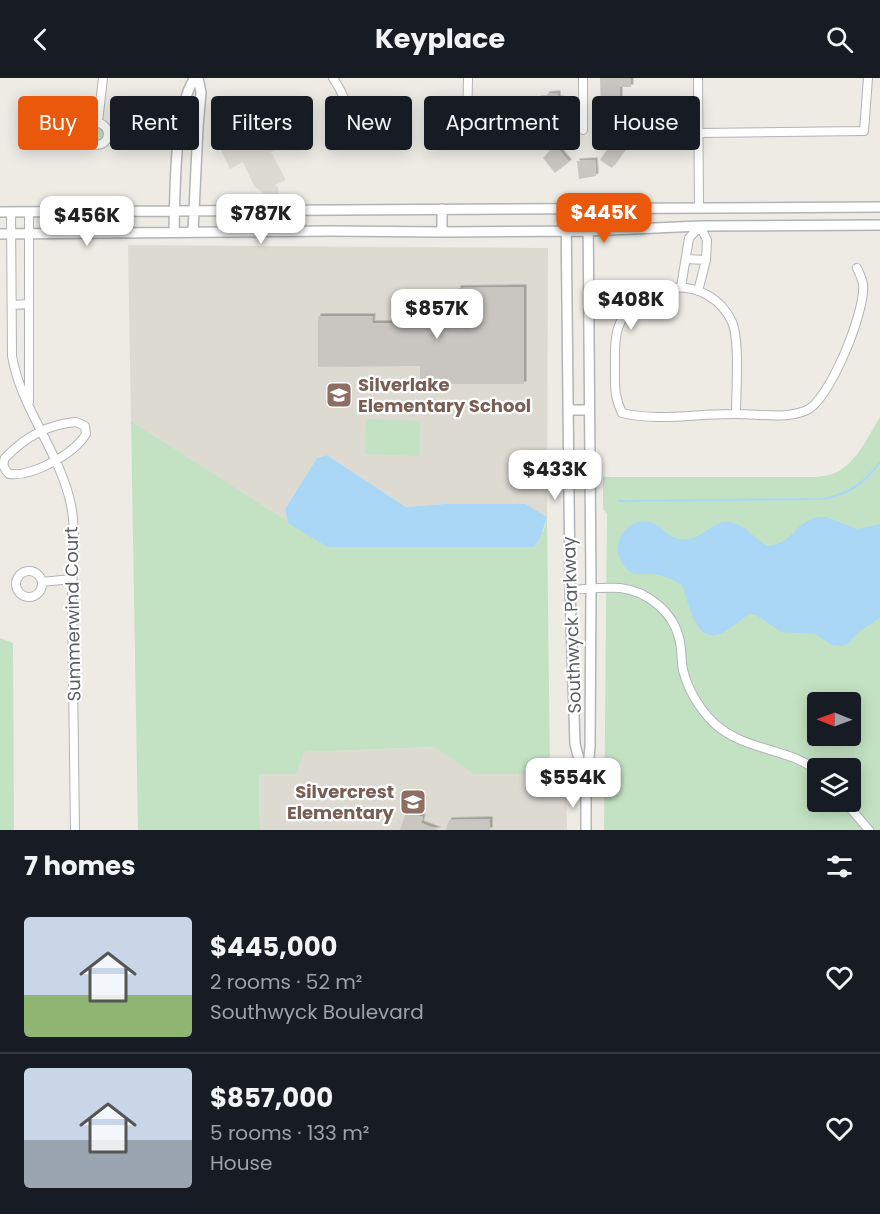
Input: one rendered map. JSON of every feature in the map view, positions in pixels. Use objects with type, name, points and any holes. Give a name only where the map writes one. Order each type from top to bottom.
[{"type":"street","points":[[98,122],[103,78]]},
{"type":"street","points":[[174,232],[177,154],[183,108],[190,85],[197,78],[201,92],[193,232]]},
{"type":"street","points":[[333,78],[344,96]]},
{"type":"street","points":[[468,78],[468,96]]},
{"type":"street","points":[[583,78],[584,130]]},
{"type":"street","points":[[698,78],[698,96]]},
{"type":"street","points":[[700,133],[864,131],[868,78]]},
{"type":"street","points":[[698,150],[700,226],[707,240],[706,260],[698,291]]},
{"type":"street","points":[[0,212],[880,207]]},
{"type":"street","points":[[442,209],[442,232]]},
{"type":"street","name":"Southwyck Parkway","points":[[566,209],[570,590],[575,744],[586,788]]},
{"type":"street","name":"Southwyck Parkway","points":[[586,830],[586,788],[590,747],[591,588],[588,209]]},
{"type":"street","points":[[328,231],[329,211]]},
{"type":"street","name":"Summerwind Court","points":[[11,212],[12,356],[15,377],[56,461],[71,505],[74,537],[72,579],[75,830]]},
{"type":"street","name":"Summerwind Court","points":[[29,212],[29,407]]},
{"type":"street","points":[[0,234],[588,231],[700,226],[880,225]]},
{"type":"street","points":[[681,286],[689,237],[700,226]]},
{"type":"street","points":[[686,259],[706,260]]},
{"type":"street","points":[[736,414],[735,341],[732,322],[717,302],[698,291],[681,286],[657,289],[634,303],[620,324],[615,346],[615,398],[622,413],[639,417],[779,415],[807,411],[822,396],[845,353],[861,305],[863,285],[857,268]]},
{"type":"street","points":[[12,305],[29,304]]},
{"type":"street","points":[[568,410],[589,410]]},
{"type":"street","points":[[76,422],[84,426],[86,434],[81,442],[56,461],[16,475],[9,474],[4,469],[5,458],[41,430],[76,422]]},
{"type":"street","points":[[42,582],[72,579]]},
{"type":"street","points":[[570,590],[620,588],[634,591],[658,605],[676,626],[685,676],[703,712],[725,732],[737,739],[807,765]]},
{"type":"street","points":[[853,812],[869,830]]},
{"type":"shaded area","points":[[221,150],[274,150],[271,152],[286,180],[275,185],[278,187],[279,196],[270,198],[254,186],[243,162],[230,169]]},
{"type":"shaded area","name":"Silverlake Elementary School","points":[[128,245],[548,248],[547,517],[526,504],[444,504],[406,507],[327,455],[317,458],[285,509],[288,523],[131,421]]},
{"type":"shaded area","name":"Silvercrest Elementary","points":[[436,747],[473,774],[566,774],[567,830],[260,830],[259,773],[296,774],[303,752]]},
{"type":"green space","points":[[98,126],[108,129],[110,141],[108,145],[98,148]]},
{"type":"green space","points":[[880,417],[880,830],[604,830],[607,514],[603,509],[603,477],[817,477],[843,469],[861,448]]},
{"type":"green space","points":[[366,419],[420,421],[419,456],[365,454]]},
{"type":"green space","points":[[131,421],[327,547],[543,532],[547,517],[550,774],[473,774],[435,747],[304,752],[296,774],[259,774],[260,830],[138,830]]},
{"type":"green space","points":[[0,638],[13,643],[14,830],[0,830]]},
{"type":"water","points":[[327,455],[406,507],[444,504],[526,504],[547,517],[541,536],[534,547],[327,547],[288,523],[285,509],[317,458]]},
{"type":"water","points":[[818,517],[827,517],[857,529],[880,524],[880,618],[860,631],[847,644],[841,646],[832,645],[815,634],[781,632],[756,615],[749,614],[722,633],[713,635],[705,633],[694,620],[682,585],[660,575],[630,572],[622,563],[618,553],[620,538],[635,523],[649,522],[657,525],[672,537],[682,539],[698,536],[719,523],[730,522],[741,526],[768,546],[783,541],[803,524]]},
{"type":"building","points":[[600,78],[631,79],[631,87],[620,87],[620,96],[601,96]]},
{"type":"building","points":[[558,93],[558,96],[546,96]]},
{"type":"building","points":[[550,150],[559,150],[569,162],[555,173],[543,158]]},
{"type":"building","points":[[607,150],[624,151],[612,168],[600,160]]},
{"type":"building","points":[[595,160],[596,176],[579,179],[577,161]]},
{"type":"building","name":"Silverlake Elementary School","points":[[524,287],[524,384],[420,384],[420,366],[318,367],[318,316],[373,316],[372,323],[392,323],[392,306],[400,306],[401,323],[421,323],[421,305],[458,305],[458,288]]},
{"type":"building","name":"Silvercrest Elementary","points":[[406,812],[423,817],[421,823],[439,830],[400,830]]},
{"type":"building","name":"Silvercrest Elementary","points":[[490,819],[490,830],[446,830],[449,820]]},
{"type":"waterway","points":[[619,501],[824,499],[856,487],[880,463]]},
{"type":"place","name":"Silverlake Elementary School","points":[[339,395]]},
{"type":"place","name":"Silvercrest Elementary","points":[[413,802]]}]
